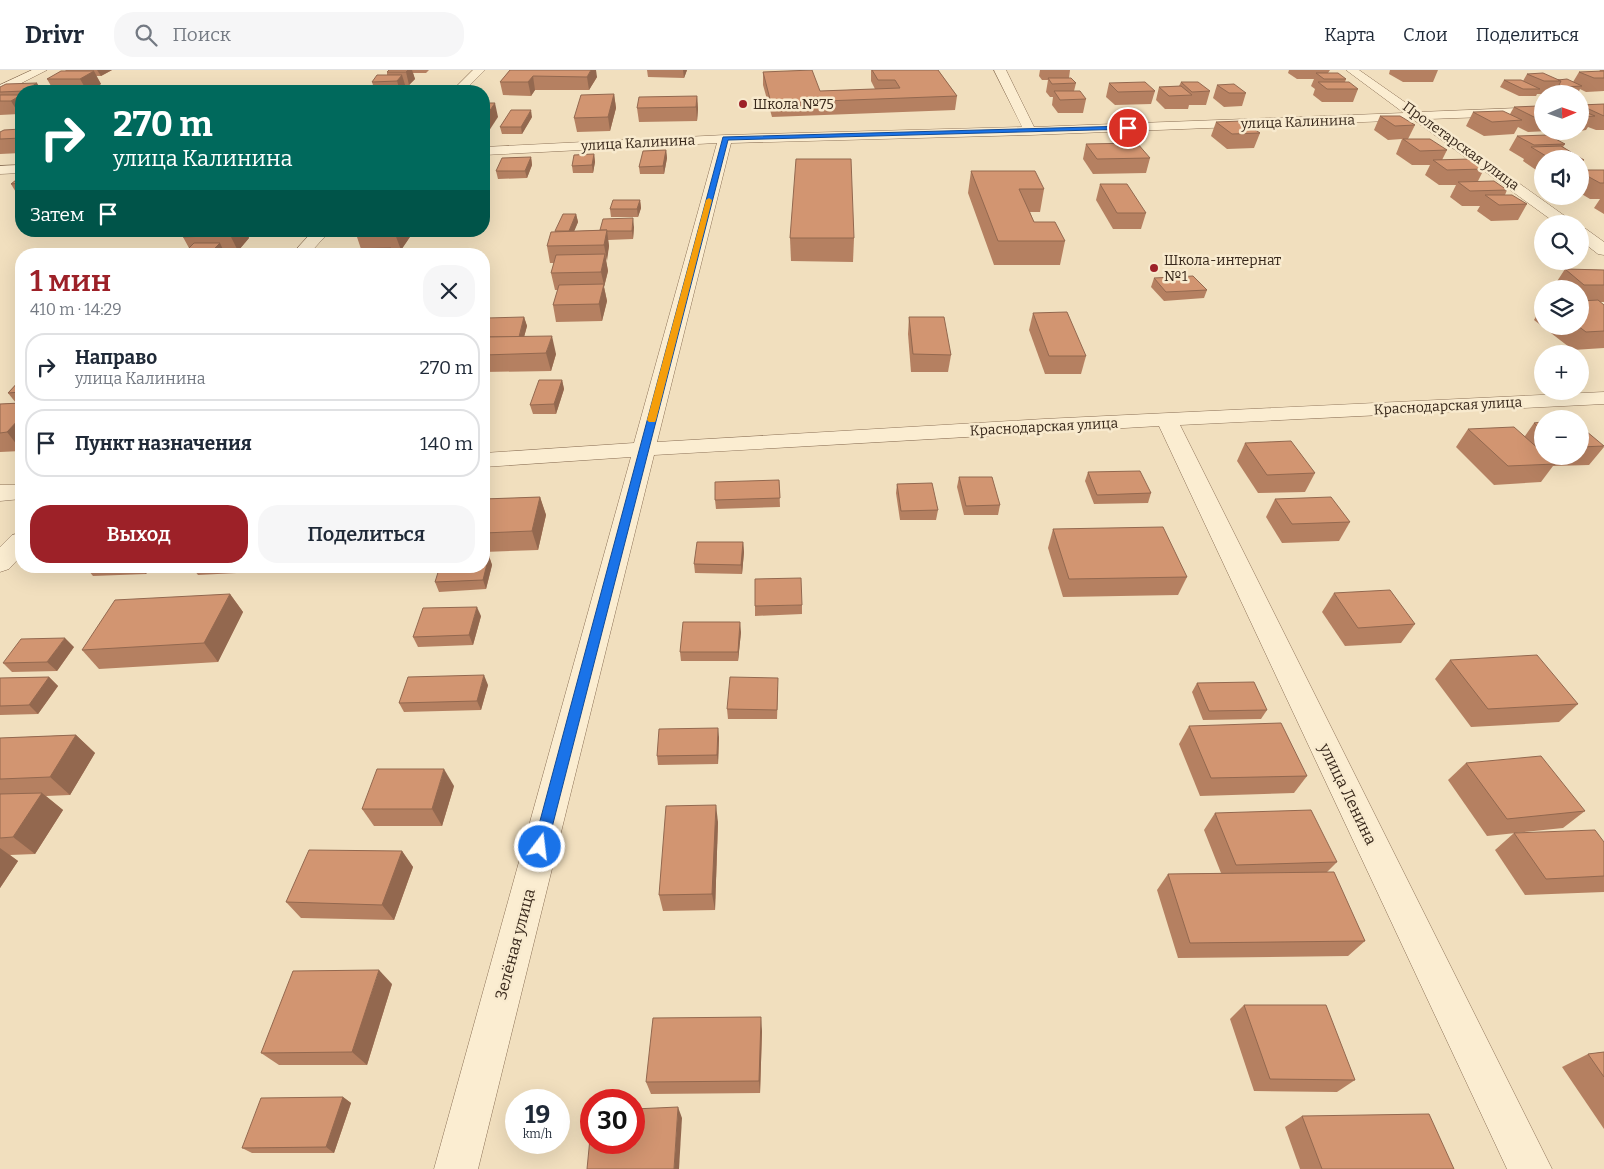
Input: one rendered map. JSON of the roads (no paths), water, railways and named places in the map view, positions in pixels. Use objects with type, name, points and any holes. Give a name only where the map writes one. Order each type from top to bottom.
[{"type":"street","points":[[0,90],[41,70]]},
{"type":"street","points":[[464,85],[479,70]]},
{"type":"street","points":[[1000,70],[1030,131]]},
{"type":"street","name":"Пролетарская улица","points":[[1352,70],[1421,117],[1556,215]]},
{"type":"street","name":"улица Калинина","points":[[490,151],[725,139],[1030,131],[1534,111]]},
{"type":"street","name":"Зелёная улица","points":[[456,1169],[725,139]]},
{"type":"street","points":[[0,170],[15,169]]},
{"type":"street","points":[[306,248],[316,237]]},
{"type":"street","points":[[1589,239],[1604,250]]},
{"type":"street","name":"Краснодарская улица","points":[[490,460],[644,449],[1167,420],[1604,398]]},
{"type":"street","name":"улица Ленина","points":[[1167,420],[1530,1169]]},
{"type":"street","points":[[0,493],[15,492]]},
{"type":"street","points":[[0,563],[15,547]]},
{"type":"place","name":"Школа №75","points":[[743,104]]},
{"type":"place","name":"Школа-интернат №1","points":[[1154,268]]}]
